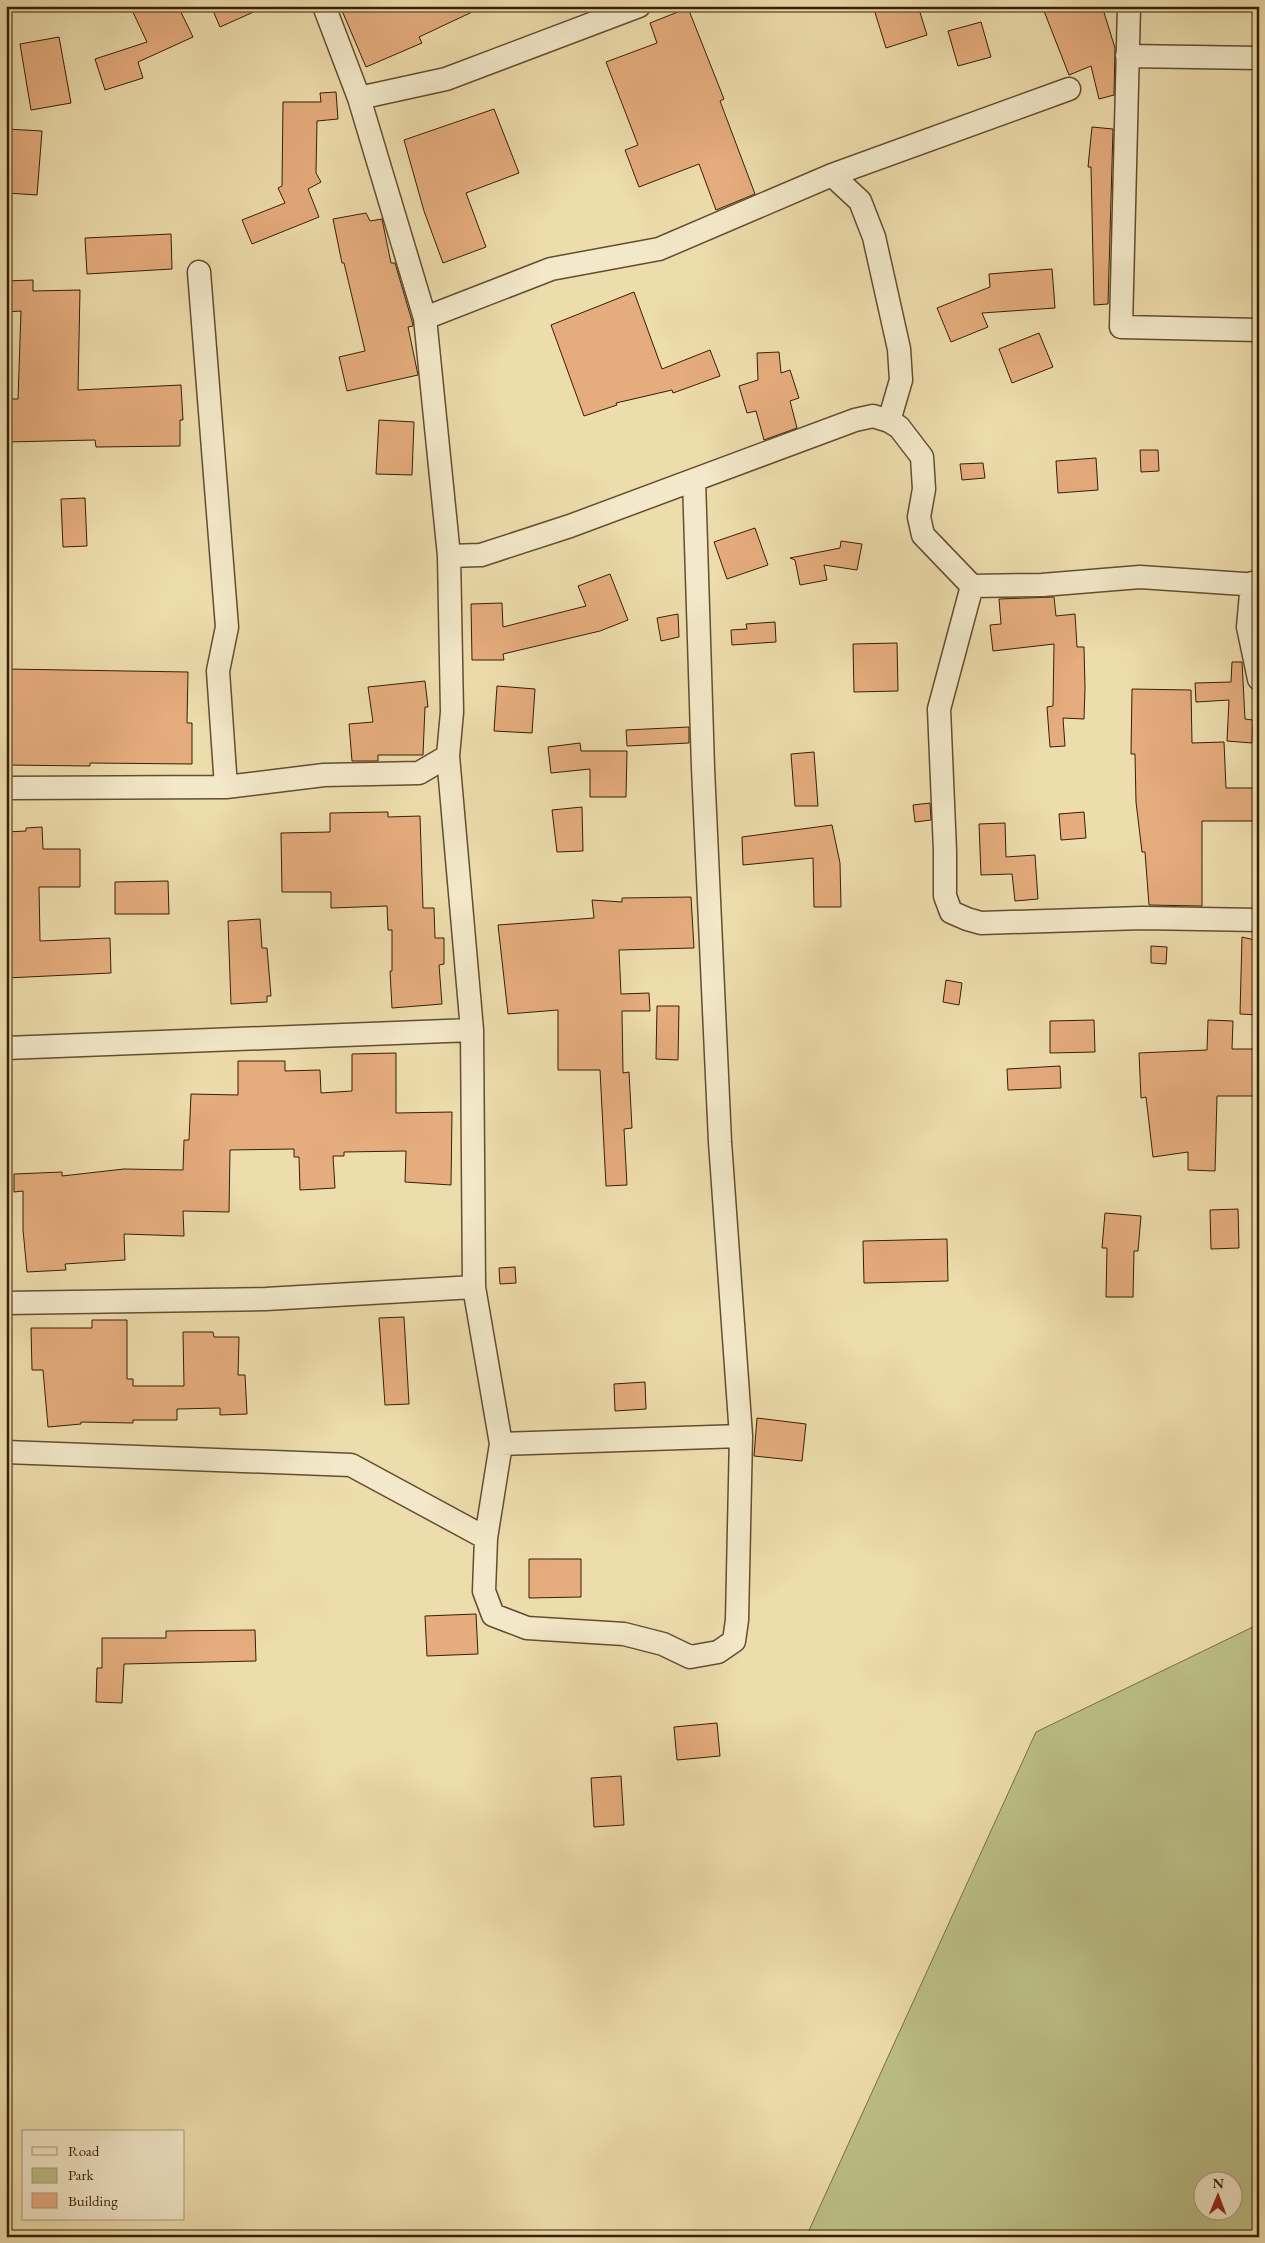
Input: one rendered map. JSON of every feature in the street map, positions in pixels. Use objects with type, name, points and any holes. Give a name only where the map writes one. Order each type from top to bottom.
[{"type":"street","points":[[324,6],[359,98],[425,318],[449,556],[452,712],[448,756],[472,1030],[474,1287],[501,1444],[486,1538],[484,1591],[493,1614],[527,1628],[624,1634],[663,1644],[690,1657],[718,1652],[734,1641],[737,1620],[741,1436],[719,1123],[703,768],[694,480]]},
{"type":"street","points":[[359,98],[446,79],[640,6]]},
{"type":"street","points":[[1128,6],[1121,327],[1259,330]]},
{"type":"street","points":[[1127,56],[1259,58]]},
{"type":"street","points":[[425,318],[551,269],[659,249],[832,175],[1069,89]]},
{"type":"street","points":[[832,175],[860,201],[874,237],[899,349],[901,380],[889,421]]},
{"type":"street","points":[[199,272],[227,627],[218,671],[226,787]]},
{"type":"street","points":[[449,556],[481,555],[570,526],[855,420],[873,416],[889,421],[899,427],[922,458],[924,489],[919,517],[923,535],[972,586],[1042,585],[1140,577],[1255,584],[1248,627],[1259,679]]},
{"type":"street","points":[[972,586],[939,709],[945,896],[951,912],[981,923],[1142,918],[1259,920]]},
{"type":"street","points":[[6,788],[226,787],[324,775],[419,773],[448,756]]},
{"type":"street","points":[[6,1048],[472,1030]]},
{"type":"street","points":[[6,1303],[266,1299],[474,1287]]},
{"type":"street","points":[[501,1444],[741,1436]]},
{"type":"street","points":[[6,1452],[351,1465],[486,1538]]},
{"type":"green space","points":[[1259,1624],[1259,2237],[806,2237],[1036,1732]]},
{"type":"building","points":[[130,6],[178,6],[193,37],[138,62],[143,78],[105,90],[95,59],[147,42]]},
{"type":"building","points":[[211,6],[267,6],[220,27]]},
{"type":"building","points":[[340,6],[485,6],[419,37],[422,43],[366,67]]},
{"type":"building","points":[[873,6],[918,6],[927,35],[886,48]]},
{"type":"building","points":[[1042,6],[1102,6],[1115,48],[1114,95],[1099,99],[1091,66],[1069,75]]},
{"type":"building","points":[[688,8],[724,99],[720,101],[755,194],[716,210],[699,164],[639,187],[625,150],[638,145],[606,62],[657,43],[650,23]]},
{"type":"building","points":[[981,22],[991,57],[958,66],[948,31]]},
{"type":"building","points":[[59,37],[71,103],[31,110],[20,44]]},
{"type":"building","points":[[336,92],[338,119],[317,121],[316,173],[321,182],[308,189],[319,217],[252,244],[242,220],[285,203],[278,188],[282,186],[283,102],[321,102],[320,93]]},
{"type":"building","points":[[494,109],[519,173],[466,193],[486,247],[443,263],[424,211],[404,140]]},
{"type":"building","points":[[1092,127],[1113,129],[1108,304],[1094,305],[1091,167],[1088,167]]},
{"type":"building","points":[[6,129],[42,131],[37,195],[6,193]]},
{"type":"building","points":[[366,213],[370,221],[382,219],[391,263],[395,263],[412,321],[413,326],[408,327],[418,375],[347,391],[339,357],[365,351],[344,263],[342,263],[333,219]]},
{"type":"building","points":[[171,234],[172,269],[87,274],[85,238]]},
{"type":"building","points":[[1052,269],[1055,308],[982,313],[988,327],[951,342],[937,308],[990,287],[989,274]]},
{"type":"building","points":[[33,280],[33,291],[80,290],[78,390],[181,385],[183,420],[180,420],[180,446],[96,447],[95,440],[6,442],[6,399],[18,399],[21,311],[6,312],[6,281]]},
{"type":"building","points":[[634,292],[662,369],[710,350],[720,376],[673,393],[672,390],[616,403],[617,405],[584,416],[551,325]]},
{"type":"building","points":[[1039,333],[1053,367],[1012,383],[999,349]]},
{"type":"building","points":[[779,352],[781,373],[790,370],[799,398],[790,401],[797,428],[764,440],[756,411],[747,413],[739,386],[758,380],[757,353]]},
{"type":"building","points":[[379,420],[414,422],[412,475],[376,474]]},
{"type":"building","points":[[1140,450],[1158,450],[1159,471],[1141,472]]},
{"type":"building","points":[[1096,458],[1098,490],[1058,493],[1056,461]]},
{"type":"building","points":[[983,463],[985,478],[962,480],[960,464]]},
{"type":"building","points":[[85,498],[87,546],[63,547],[61,499]]},
{"type":"building","points":[[755,528],[768,565],[727,579],[714,542]]},
{"type":"building","points":[[841,541],[862,544],[857,570],[824,565],[827,580],[800,585],[795,560],[790,558],[840,548]]},
{"type":"building","points":[[610,574],[628,620],[600,631],[503,654],[504,660],[472,660],[471,604],[502,603],[503,627],[586,606],[578,586]]},
{"type":"building","points":[[1054,597],[1056,616],[1075,614],[1077,647],[1084,647],[1085,688],[1084,719],[1063,718],[1065,746],[1050,747],[1047,707],[1053,706],[1054,644],[993,651],[990,625],[1001,624],[999,599]]},
{"type":"building","points":[[678,614],[679,637],[661,641],[657,618]]},
{"type":"building","points":[[775,622],[776,642],[732,645],[731,630],[747,629],[746,624]]},
{"type":"building","points":[[897,643],[898,691],[854,692],[853,644]]},
{"type":"building","points":[[1232,662],[1242,662],[1245,719],[1253,720],[1252,743],[1227,741],[1229,700],[1196,702],[1195,683],[1231,682]]},
{"type":"building","points":[[6,669],[188,672],[187,723],[192,723],[192,764],[90,763],[90,766],[7,765],[9,711],[6,711]]},
{"type":"building","points":[[425,681],[428,707],[425,707],[423,755],[378,755],[378,761],[352,761],[349,724],[373,722],[368,687]]},
{"type":"building","points":[[497,686],[535,689],[532,733],[494,731]]},
{"type":"building","points":[[1132,689],[1191,690],[1192,743],[1224,742],[1226,788],[1254,788],[1254,821],[1202,821],[1202,906],[1149,905],[1145,852],[1142,852],[1136,802],[1135,754],[1131,754]]},
{"type":"building","points":[[689,727],[689,743],[627,746],[626,730]]},
{"type":"building","points":[[580,743],[581,751],[627,751],[626,797],[590,797],[590,769],[551,773],[548,747]]},
{"type":"building","points":[[814,752],[818,806],[795,806],[791,754]]},
{"type":"building","points":[[930,803],[931,820],[915,822],[913,805]]},
{"type":"building","points":[[582,807],[583,851],[557,852],[552,810]]},
{"type":"building","points":[[388,812],[388,817],[420,816],[423,908],[434,908],[435,938],[444,938],[444,964],[439,965],[442,1004],[392,1008],[390,971],[392,971],[392,930],[388,930],[387,906],[331,908],[331,892],[282,892],[281,833],[330,832],[330,813]]},
{"type":"building","points":[[1084,812],[1086,838],[1061,840],[1059,814]]},
{"type":"building","points":[[1005,823],[1006,857],[1035,855],[1038,899],[1015,901],[1012,874],[981,875],[979,824]]},
{"type":"building","points":[[832,825],[840,863],[841,907],[814,907],[813,858],[743,865],[742,837]]},
{"type":"building","points":[[42,827],[43,849],[80,849],[80,887],[39,887],[40,941],[110,938],[111,973],[6,978],[6,832],[26,831],[26,828]]},
{"type":"building","points":[[168,881],[169,914],[115,914],[115,882]]},
{"type":"building","points":[[691,897],[694,948],[619,950],[621,994],[649,993],[650,1011],[622,1011],[623,1073],[629,1072],[632,1128],[624,1129],[627,1185],[606,1186],[600,1070],[558,1070],[558,1010],[508,1014],[498,925],[594,918],[592,900],[622,902],[622,898]]},
{"type":"building","points":[[260,919],[262,948],[267,948],[271,996],[267,996],[267,1002],[231,1004],[228,921]]},
{"type":"building","points":[[1242,937],[1259,941],[1259,1015],[1240,1014]]},
{"type":"building","points":[[1151,946],[1167,947],[1166,964],[1151,963]]},
{"type":"building","points":[[946,980],[962,983],[959,1005],[943,1002]]},
{"type":"building","points":[[657,1006],[679,1006],[678,1060],[656,1059]]},
{"type":"building","points":[[1094,1020],[1095,1052],[1050,1053],[1050,1021]]},
{"type":"building","points":[[1208,1020],[1233,1021],[1232,1049],[1259,1049],[1259,1096],[1217,1096],[1215,1171],[1188,1170],[1188,1152],[1153,1157],[1146,1097],[1141,1098],[1139,1053],[1207,1050]]},
{"type":"building","points":[[396,1053],[396,1113],[452,1112],[451,1185],[405,1182],[406,1151],[344,1152],[344,1156],[333,1156],[335,1188],[300,1190],[299,1157],[294,1157],[294,1149],[230,1150],[229,1212],[183,1211],[184,1236],[124,1234],[125,1260],[65,1264],[66,1270],[27,1272],[23,1230],[23,1191],[14,1192],[14,1174],[62,1172],[62,1176],[124,1169],[183,1170],[184,1140],[189,1140],[191,1094],[238,1095],[238,1061],[285,1061],[285,1071],[320,1070],[321,1093],[352,1091],[352,1054]]},
{"type":"building","points":[[1060,1066],[1061,1088],[1008,1090],[1007,1069]]},
{"type":"building","points":[[1238,1209],[1239,1248],[1211,1249],[1210,1210]]},
{"type":"building","points":[[1105,1213],[1141,1216],[1138,1251],[1134,1251],[1133,1297],[1106,1297],[1107,1248],[1102,1248]]},
{"type":"building","points":[[947,1239],[948,1281],[864,1283],[863,1241]]},
{"type":"building","points":[[515,1267],[516,1283],[500,1284],[499,1268]]},
{"type":"building","points":[[404,1317],[409,1404],[385,1405],[379,1318]]},
{"type":"building","points":[[92,1320],[127,1320],[127,1379],[133,1379],[133,1386],[184,1386],[183,1332],[213,1332],[214,1337],[239,1337],[238,1375],[245,1375],[247,1414],[220,1415],[220,1408],[177,1409],[177,1420],[133,1420],[133,1423],[81,1422],[81,1424],[48,1427],[43,1370],[32,1370],[31,1328],[92,1328]]},
{"type":"building","points":[[645,1382],[646,1409],[615,1411],[614,1384]]},
{"type":"building","points":[[757,1418],[806,1424],[802,1461],[754,1456]]},
{"type":"building","points":[[529,1559],[581,1559],[581,1597],[529,1598]]},
{"type":"building","points":[[476,1614],[478,1654],[427,1656],[425,1616]]},
{"type":"building","points":[[255,1630],[256,1661],[124,1664],[122,1703],[96,1702],[97,1668],[102,1668],[102,1638],[166,1638],[166,1631]]},
{"type":"building","points":[[717,1723],[720,1756],[677,1760],[674,1727]]},
{"type":"building","points":[[621,1776],[624,1825],[594,1827],[591,1778]]}]
